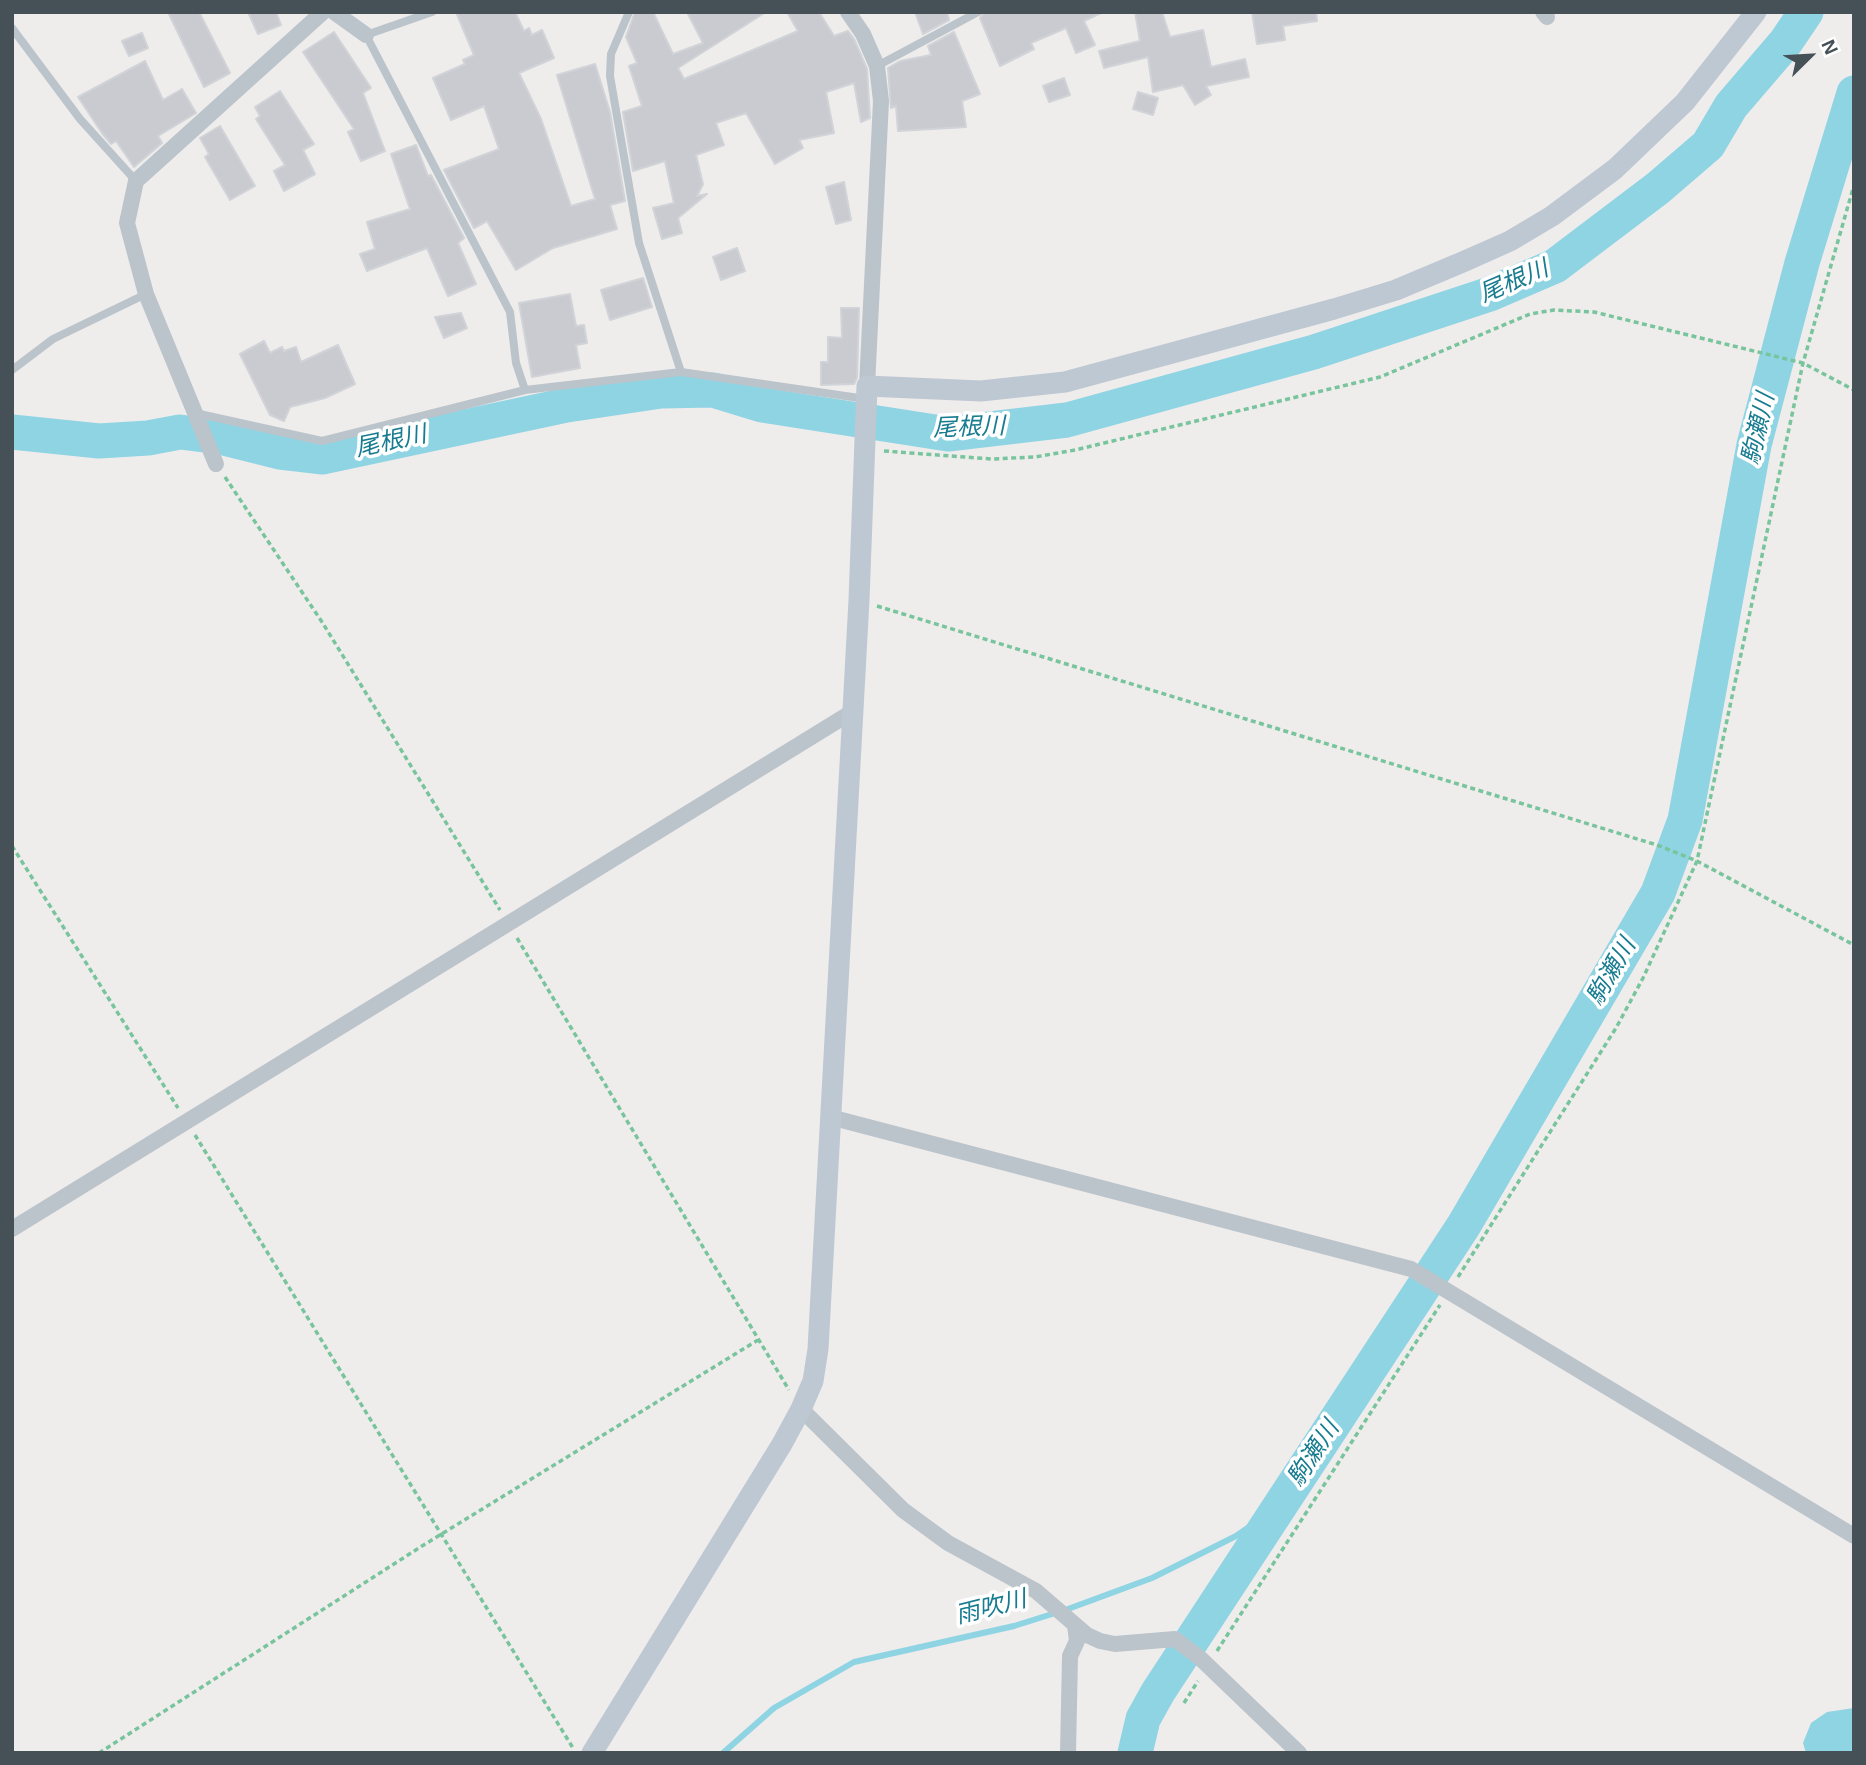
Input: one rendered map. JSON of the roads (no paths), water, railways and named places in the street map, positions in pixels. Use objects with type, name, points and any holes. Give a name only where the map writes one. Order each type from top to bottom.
[{"type":"street","points":[[216,464],[146,294],[127,223],[136,181],[323,12]]},
{"type":"street","points":[[334,12],[366,36]]},
{"type":"street","points":[[592,1753],[802,1409],[813,1381],[818,1349],[881,137],[877,66],[863,34],[848,12]]},
{"type":"street","points":[[868,397],[981,391],[1065,382],[1396,290],[1454,265],[1520,235],[1615,169],[1685,103],[1756,12]]},
{"type":"street","points":[[12,1228],[852,712]]},
{"type":"street","points":[[830,1117],[1411,1269],[1854,1536]]},
{"type":"street","points":[[802,1409],[903,1510],[948,1543],[1036,1591],[1087,1635],[1115,1644],[1169,1638],[1182,1644],[1298,1753]]},
{"type":"street","points":[[1066,1616],[1077,1642],[1070,1656],[1068,1753]]},
{"type":"lane","points":[[432,12],[366,36],[510,312],[516,363],[525,390]]},
{"type":"lane","points":[[629,12],[611,54],[610,76],[639,243],[681,372]]},
{"type":"lane","points":[[877,66],[978,12]]},
{"type":"lane","points":[[12,28],[80,119],[136,181]]},
{"type":"lane","points":[[12,370],[53,340],[146,294]]},
{"type":"lane","points":[[195,414],[322,441],[525,390],[681,372],[868,397]]},
{"type":"water","points":[[1854,1708],[1854,1753],[1806,1753],[1803,1743],[1811,1723],[1827,1712]]},
{"type":"waterway","name":"尾根川","points":[[12,432],[99,441],[148,438],[180,432],[220,437],[280,452],[323,457],[567,405],[661,391],[713,390],[762,405],[948,434],[1067,420],[1314,352],[1490,294],[1555,266],[1658,188],[1708,145],[1731,106],[1785,43],[1806,12]]},
{"type":"waterway","name":"駒瀬川","points":[[1135,1753],[1143,1719],[1158,1692],[1464,1225],[1658,893],[1685,820],[1754,445],[1802,263],[1854,93]]},
{"type":"waterway","name":"雨吹川","points":[[723,1753],[774,1708],[854,1662],[1014,1626],[1068,1609],[1152,1578],[1236,1536],[1275,1509]]}]
